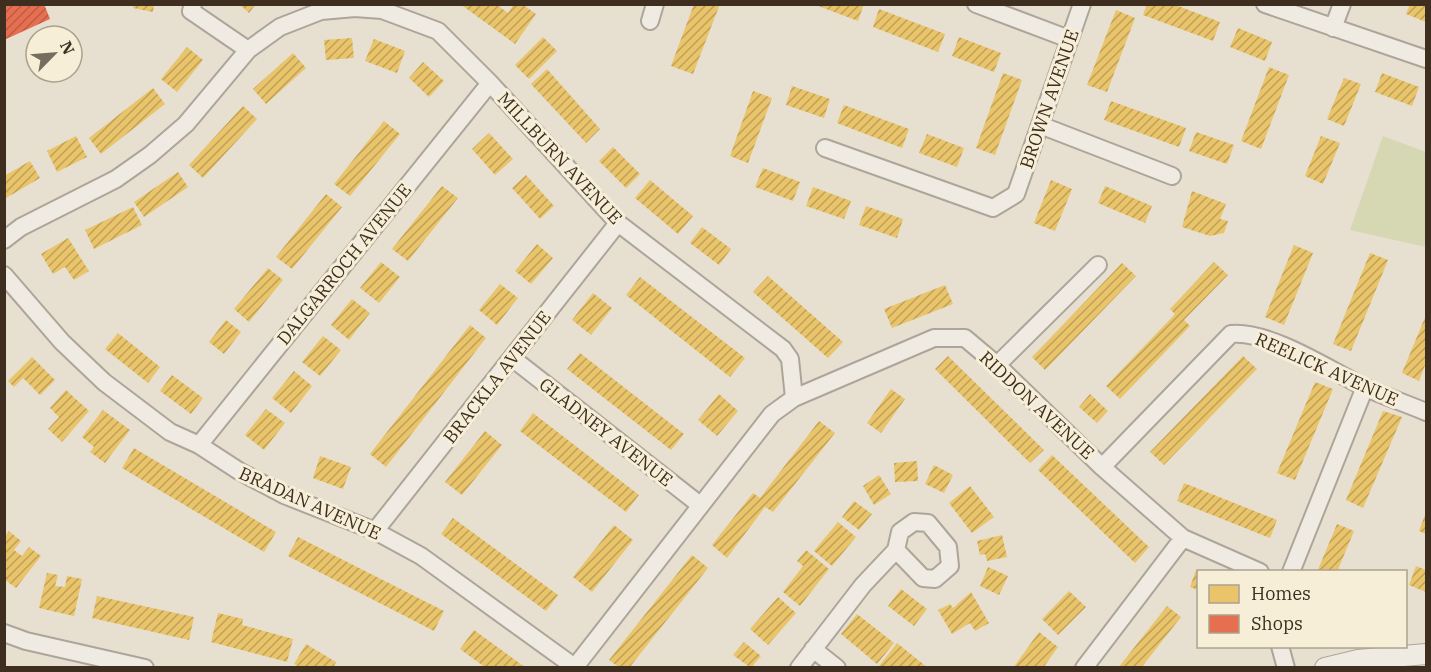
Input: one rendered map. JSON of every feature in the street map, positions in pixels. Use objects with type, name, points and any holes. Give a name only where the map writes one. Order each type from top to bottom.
[{"type":"street","points":[[193,4],[191,11],[248,50]]},
{"type":"street","points":[[976,4],[1069,39]]},
{"type":"street","name":"BROWN AVENUE","points":[[825,148],[993,208],[1016,194],[1082,4]]},
{"type":"street","points":[[1264,4],[1426,59]]},
{"type":"street","points":[[1333,28],[1342,4]]},
{"type":"street","name":"MILLBURN AVENUE","points":[[4,240],[21,226],[116,179],[150,155],[186,124],[248,50],[280,27],[321,11],[355,8],[382,10],[438,31],[490,83],[618,223],[783,349],[790,359],[794,398]]},
{"type":"street","name":"DALGARROCH AVENUE","points":[[199,445],[490,83]]},
{"type":"street","points":[[1040,124],[1172,176]]},
{"type":"street","name":"BRACKLA AVENUE","points":[[375,531],[618,223]]},
{"type":"street","points":[[997,365],[1098,265]]},
{"type":"street","name":"BRADAN AVENUE","points":[[4,275],[63,342],[104,382],[170,432],[199,445],[238,471],[284,495],[375,531],[421,556],[475,592],[576,667]]},
{"type":"street","name":"REELICK AVENUE","points":[[1102,467],[1231,334],[1245,333],[1302,354],[1365,387],[1426,412]]},
{"type":"street","name":"RIDDON AVENUE","points":[[794,398],[934,338],[965,338],[997,365],[1102,467],[1183,538],[1255,570]]},
{"type":"street","name":"GLADNEY AVENUE","points":[[512,358],[700,505]]},
{"type":"street","points":[[1292,570],[1365,387]]},
{"type":"street","points":[[576,667],[772,414],[794,398]]},
{"type":"street","points":[[1084,668],[1183,538]]},
{"type":"street","points":[[799,668],[863,585],[896,550]]},
{"type":"street","points":[[4,633],[26,641],[145,668]]},
{"type":"street","points":[[1281,648],[1286,668]]},
{"type":"street","points":[[813,649],[837,668]]},
{"type":"street","points":[[1325,668],[1426,654]]},
{"type":"green space","points":[[1383,136],[1426,152],[1426,247],[1350,230]]},
{"type":"building: Homes","points":[[134,4],[154,4],[153,12],[133,8]]},
{"type":"building: Homes","points":[[239,4],[256,4],[249,13]]},
{"type":"building: Homes","points":[[460,4],[496,4],[508,13],[514,4],[522,4],[536,14],[515,44]]},
{"type":"building: Homes","points":[[694,4],[720,4],[693,74],[671,66]]},
{"type":"building: Homes","points":[[813,4],[864,4],[858,21]]},
{"type":"building: Homes","points":[[1147,4],[1173,4],[1220,22],[1213,41],[1143,15]]},
{"type":"building: Homes","points":[[1410,4],[1426,4],[1426,22],[1406,14]]},
{"type":"building: Homes","points":[[879,9],[945,34],[938,52],[873,27]]},
{"type":"building: Homes","points":[[1116,10],[1135,18],[1107,92],[1087,85]]},
{"type":"building: Homes","points":[[1238,28],[1272,42],[1265,61],[1230,47]]},
{"type":"building: Homes","points":[[543,37],[557,51],[529,79],[515,65]]},
{"type":"building: Homes","points":[[959,37],[1001,53],[994,72],[952,56]]},
{"type":"building: Homes","points":[[352,38],[354,58],[326,60],[324,40]]},
{"type":"building: Homes","points":[[374,39],[405,51],[397,73],[365,61]]},
{"type":"building: Homes","points":[[187,47],[203,60],[177,92],[161,79]]},
{"type":"building: Homes","points":[[293,53],[306,68],[266,104],[253,89]]},
{"type":"building: Homes","points":[[423,62],[444,81],[429,97],[409,78]]},
{"type":"building: Homes","points":[[1269,67],[1289,75],[1261,149],[1241,141]]},
{"type":"building: Homes","points":[[547,69],[600,129],[586,143],[531,84]]},
{"type":"building: Homes","points":[[1003,73],[1022,80],[995,155],[976,148]]},
{"type":"building: Homes","points":[[1382,73],[1419,87],[1412,106],[1375,92]]},
{"type":"building: Homes","points":[[1344,78],[1361,84],[1344,126],[1327,119]]},
{"type":"building: Homes","points":[[792,86],[830,99],[824,118],[786,105]]},
{"type":"building: Homes","points":[[153,88],[165,104],[101,154],[89,138]]},
{"type":"building: Homes","points":[[753,91],[772,98],[748,163],[730,156]]},
{"type":"building: Homes","points":[[1111,101],[1186,128],[1179,147],[1104,120]]},
{"type":"building: Homes","points":[[844,105],[909,129],[902,148],[837,123]]},
{"type":"building: Homes","points":[[243,106],[257,119],[203,178],[189,165]]},
{"type":"building: Homes","points":[[384,121],[400,134],[350,196],[334,184]]},
{"type":"building: Homes","points":[[1196,132],[1234,145],[1227,164],[1189,151]]},
{"type":"building: Homes","points":[[489,133],[513,159],[495,175],[472,149]]},
{"type":"building: Homes","points":[[927,134],[964,148],[957,167],[919,153]]},
{"type":"building: Homes","points":[[76,136],[87,157],[57,172],[47,151]]},
{"type":"building: Homes","points":[[1321,136],[1340,143],[1323,184],[1305,176]]},
{"type":"building: Homes","points":[[613,147],[640,174],[626,188],[599,161]]},
{"type":"building: Homes","points":[[30,161],[40,178],[6,198],[4,176]]},
{"type":"building: Homes","points":[[763,168],[800,182],[793,201],[755,187]]},
{"type":"building: Homes","points":[[178,172],[188,187],[144,217],[134,202]]},
{"type":"building: Homes","points":[[526,175],[554,206],[540,219],[512,188]]},
{"type":"building: Homes","points":[[650,180],[693,216],[678,234],[635,198]]},
{"type":"building: Homes","points":[[1051,180],[1072,189],[1055,231],[1034,223]]},
{"type":"building: Homes","points":[[442,186],[458,198],[408,261],[392,249]]},
{"type":"building: Homes","points":[[1105,186],[1152,206],[1145,223],[1098,203]]},
{"type":"building: Homes","points":[[813,187],[851,201],[844,219],[806,206]]},
{"type":"building: Homes","points":[[1192,191],[1226,204],[1220,219],[1228,221],[1224,233],[1210,236],[1182,227]]},
{"type":"building: Homes","points":[[326,194],[342,207],[292,269],[276,257]]},
{"type":"building: Homes","points":[[866,206],[903,219],[897,238],[859,225]]},
{"type":"building: Homes","points":[[133,207],[142,225],[94,249],[85,230]]},
{"type":"building: Homes","points":[[702,227],[731,249],[719,265],[690,243]]},
{"type":"building: Homes","points":[[68,238],[89,271],[74,280],[65,267],[53,274],[41,254]]},
{"type":"building: Homes","points":[[537,244],[553,258],[531,284],[515,271]]},
{"type":"building: Homes","points":[[1294,245],[1313,253],[1284,325],[1265,317]]},
{"type":"building: Homes","points":[[1370,253],[1388,260],[1351,351],[1333,344]]},
{"type":"building: Homes","points":[[381,262],[400,277],[379,303],[360,288]]},
{"type":"building: Homes","points":[[1214,262],[1228,275],[1184,320],[1190,326],[1120,399],[1106,386],[1175,314],[1170,309]]},
{"type":"building: Homes","points":[[1122,263],[1136,276],[1045,370],[1032,357]]},
{"type":"building: Homes","points":[[268,268],[283,280],[249,322],[234,309]]},
{"type":"building: Homes","points":[[768,276],[843,342],[828,358],[753,292]]},
{"type":"building: Homes","points":[[640,277],[745,358],[730,377],[626,295]]},
{"type":"building: Homes","points":[[500,284],[518,298],[497,325],[479,310]]},
{"type":"building: Homes","points":[[945,285],[953,304],[892,328],[884,309]]},
{"type":"building: Homes","points":[[593,293],[612,308],[591,335],[572,320]]},
{"type":"building: Homes","points":[[352,299],[370,313],[349,340],[331,325]]},
{"type":"building: Homes","points":[[1426,315],[1426,363],[1419,381],[1402,373]]},
{"type":"building: Homes","points":[[226,320],[241,332],[224,354],[209,342]]},
{"type":"building: Homes","points":[[470,325],[486,338],[386,467],[370,454]]},
{"type":"building: Homes","points":[[118,333],[160,367],[148,383],[105,349]]},
{"type":"building: Homes","points":[[323,336],[341,350],[320,376],[302,362]]},
{"type":"building: Homes","points":[[580,353],[684,434],[671,450],[567,369]]},
{"type":"building: Homes","points":[[948,356],[1044,450],[1030,463],[935,369]]},
{"type":"building: Homes","points":[[1243,356],[1257,369],[1164,465],[1150,452]]},
{"type":"building: Homes","points":[[32,357],[55,380],[40,395],[23,378],[14,387],[8,381]]},
{"type":"building: Homes","points":[[294,371],[312,386],[291,413],[272,398]]},
{"type":"building: Homes","points":[[172,375],[203,398],[191,414],[160,391]]},
{"type":"building: Homes","points":[[1315,382],[1333,389],[1295,480],[1277,473]]},
{"type":"building: Homes","points":[[891,389],[905,399],[881,433],[867,423]]},
{"type":"building: Homes","points":[[66,390],[89,411],[62,442],[48,429],[59,417],[50,408]]},
{"type":"building: Homes","points":[[719,394],[738,411],[717,436],[698,420]]},
{"type":"building: Homes","points":[[1090,394],[1108,411],[1097,423],[1079,407]]},
{"type":"building: Homes","points":[[266,409],[285,423],[264,450],[245,435]]},
{"type":"building: Homes","points":[[103,410],[130,430],[105,463],[90,452],[94,447],[82,437]]},
{"type":"building: Homes","points":[[1383,411],[1402,417],[1363,508],[1346,500]]},
{"type":"building: Homes","points":[[533,413],[639,495],[626,512],[520,431]]},
{"type":"building: Homes","points":[[819,421],[835,433],[773,512],[765,507],[727,558],[712,545],[753,493],[760,498]]},
{"type":"building: Homes","points":[[485,431],[502,445],[462,495],[445,482]]},
{"type":"building: Homes","points":[[134,448],[276,532],[264,552],[122,468]]},
{"type":"building: Homes","points":[[1052,455],[1149,547],[1135,563],[1038,470]]},
{"type":"building: Homes","points":[[320,456],[351,467],[343,489],[313,478]]},
{"type":"building: Homes","points":[[917,461],[918,481],[895,482],[894,463]]},
{"type":"building: Homes","points":[[934,465],[953,475],[944,493],[925,484]]},
{"type":"building: Homes","points":[[879,475],[891,494],[874,505],[863,486]]},
{"type":"building: Homes","points":[[1184,483],[1277,520],[1270,538],[1177,501]]},
{"type":"building: Homes","points":[[970,486],[994,517],[972,533],[949,503]]},
{"type":"building: Homes","points":[[854,501],[872,514],[859,530],[842,517]]},
{"type":"building: Homes","points":[[1426,512],[1426,534],[1419,531]]},
{"type":"building: Homes","points":[[453,518],[558,595],[546,611],[441,534]]},
{"type":"building: Homes","points":[[838,522],[856,537],[832,566],[814,551]]},
{"type":"building: Homes","points":[[1337,524],[1354,531],[1338,570],[1318,570]]},
{"type":"building: Homes","points":[[614,525],[633,540],[592,592],[573,577]]},
{"type":"building: Homes","points":[[9,531],[21,541],[14,550],[22,556],[29,547],[41,556],[16,588],[5,580],[5,537]]},
{"type":"building: Homes","points":[[1002,535],[1007,557],[987,561],[985,554],[980,555],[977,541]]},
{"type":"building: Homes","points":[[298,537],[444,611],[434,631],[288,556]]},
{"type":"building: Homes","points":[[806,550],[829,569],[800,606],[783,592],[803,566],[797,561]]},
{"type":"building: Homes","points":[[692,555],[708,568],[629,668],[620,668],[609,660]]},
{"type":"building: Homes","points":[[1416,566],[1426,570],[1426,592],[1409,585]]},
{"type":"building: Homes","points":[[988,567],[1008,576],[999,595],[980,586]]},
{"type":"building: Homes","points":[[1196,570],[1197,590],[1190,587]]},
{"type":"building: Homes","points":[[47,573],[58,575],[55,586],[65,587],[67,576],[82,579],[74,616],[39,608]]},
{"type":"building: Homes","points":[[901,589],[927,609],[914,626],[888,606]]},
{"type":"building: Homes","points":[[1069,591],[1086,607],[1058,635],[1042,619]]},
{"type":"building: Homes","points":[[971,592],[989,623],[975,631],[970,623],[952,634],[938,610],[950,604],[953,608]]},
{"type":"building: Homes","points":[[97,596],[194,617],[189,640],[92,618]]},
{"type":"building: Homes","points":[[778,597],[796,613],[768,645],[750,629]]},
{"type":"building: Homes","points":[[1167,606],[1181,617],[1141,668],[1118,668]]},
{"type":"building: Homes","points":[[218,613],[243,619],[242,625],[293,639],[287,662],[211,642]]},
{"type":"building: Homes","points":[[857,614],[894,643],[877,664],[841,634]]},
{"type":"building: Homes","points":[[474,630],[526,668],[486,668],[460,649]]},
{"type":"building: Homes","points":[[1039,632],[1058,647],[1043,668],[1013,668]]},
{"type":"building: Homes","points":[[744,642],[761,656],[751,668],[733,655]]},
{"type":"building: Homes","points":[[897,643],[928,668],[879,666]]},
{"type":"building: Homes","points":[[306,644],[336,662],[333,668],[301,668],[294,664]]},
{"type":"building: Shops","points":[[4,4],[44,4],[50,19],[39,24],[24,24],[24,31],[4,40]]}]
